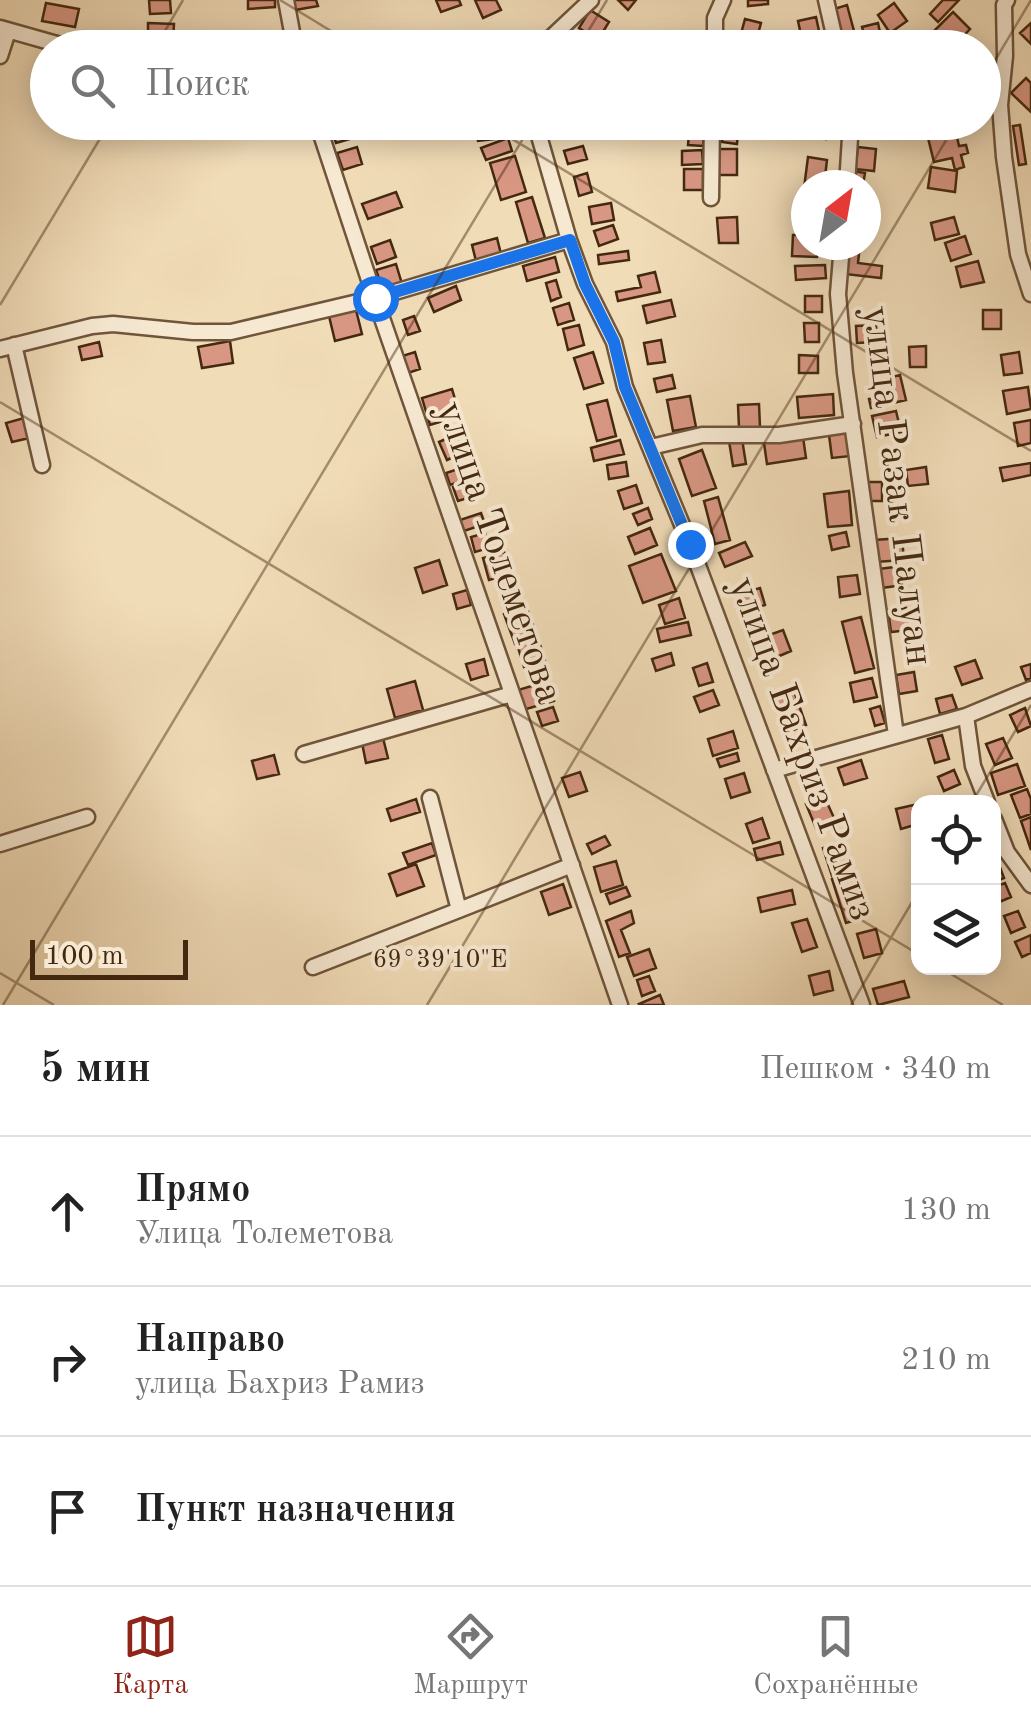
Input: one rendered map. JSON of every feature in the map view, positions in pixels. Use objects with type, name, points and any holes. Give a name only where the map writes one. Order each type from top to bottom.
[{"type":"street","points":[[286,0],[292,30]]},
{"type":"street","points":[[559,30],[591,0]]},
{"type":"street","points":[[715,30],[723,0]]},
{"type":"street","points":[[826,0],[833,30]]},
{"type":"street","points":[[1001,93],[1007,0]]},
{"type":"street","points":[[0,56],[4,29],[30,36]]},
{"type":"street","points":[[1001,122],[1018,254],[1031,294]]},
{"type":"street","name":"улица Толеметова","points":[[323,140],[620,1005]]},
{"type":"street","name":"улица Бахриз Рамиз","points":[[541,140],[585,284],[614,342],[625,387],[690,544],[862,1005]]},
{"type":"street","points":[[712,140],[712,198]]},
{"type":"street","points":[[848,170],[850,140]]},
{"type":"street","points":[[42,464],[7,347],[103,325],[231,332],[375,298],[570,240]]},
{"type":"street","name":"улица Разак Палуан","points":[[841,260],[838,294],[845,373],[896,735]]},
{"type":"street","points":[[651,447],[702,434],[779,434],[853,424]]},
{"type":"street","points":[[774,770],[966,716],[1031,689]]},
{"type":"street","points":[[304,754],[512,694]]},
{"type":"street","name":"улица Разак Палуан","points":[[966,716],[973,766],[984,795]]},
{"type":"street","points":[[430,798],[460,910]]},
{"type":"street","points":[[0,844],[87,818]]},
{"type":"street","points":[[1001,837],[1031,885]]},
{"type":"street","points":[[314,966],[572,865]]},
{"type":"building","points":[[149,0],[170,0],[171,13],[150,14]]},
{"type":"building","points":[[248,0],[275,0],[275,7],[248,9]]},
{"type":"building","points":[[293,0],[316,0],[318,6],[295,10]]},
{"type":"building","points":[[436,0],[459,0],[461,5],[441,12]]},
{"type":"building","points":[[475,0],[496,0],[501,10],[483,18]]},
{"type":"building","points":[[618,0],[636,0],[628,10]]},
{"type":"building","points":[[748,0],[768,0],[768,4],[748,6]]},
{"type":"building","points":[[943,0],[959,0],[938,22],[930,14]]},
{"type":"building","points":[[46,3],[79,9],[75,27],[42,21]]},
{"type":"building","points":[[894,3],[907,21],[888,30],[878,15]]},
{"type":"building","points":[[847,5],[854,30],[840,30],[834,9]]},
{"type":"building","points":[[590,10],[609,22],[604,30],[579,28]]},
{"type":"building","points":[[953,12],[970,29],[969,30],[935,30]]},
{"type":"building","points":[[816,17],[819,30],[800,30],[798,21]]},
{"type":"building","points":[[745,19],[761,23],[759,30],[742,30]]},
{"type":"building","points":[[148,23],[174,24],[174,30],[148,30]]},
{"type":"building","points":[[878,23],[880,30],[863,30],[862,27]]},
{"type":"building","points":[[1031,23],[1031,44],[1020,33]]},
{"type":"building","points":[[1026,78],[1031,83],[1031,112],[1011,93]]},
{"type":"building","points":[[1020,125],[1026,164],[1019,165],[1013,126]]},
{"type":"building","points":[[509,140],[512,151],[486,160],[481,148]]},
{"type":"building","points":[[688,140],[704,140],[703,146],[688,145]]},
{"type":"building","points":[[928,140],[958,140],[959,146],[966,145],[968,153],[961,155],[964,167],[955,170],[952,158],[934,162]]},
{"type":"building","points":[[583,146],[587,159],[568,164],[564,151]]},
{"type":"building","points":[[357,147],[362,164],[343,170],[337,153]]},
{"type":"building","points":[[858,147],[876,149],[874,170],[855,169]]},
{"type":"building","points":[[716,149],[737,149],[737,175],[716,175]]},
{"type":"building","points":[[702,150],[703,164],[682,165],[682,151]]},
{"type":"building","points":[[515,156],[526,192],[501,200],[490,163]]},
{"type":"building","points":[[808,157],[827,160],[826,170],[806,170]]},
{"type":"building","points":[[931,167],[957,171],[955,192],[928,188]]},
{"type":"building","points":[[684,169],[703,169],[703,190],[684,190]]},
{"type":"building","points":[[587,173],[592,192],[579,196],[574,177]]},
{"type":"building","points":[[396,192],[402,207],[368,219],[362,204]]},
{"type":"building","points":[[532,197],[545,238],[528,243],[516,202]]},
{"type":"building","points":[[611,203],[614,220],[592,224],[589,207]]},
{"type":"building","points":[[737,217],[738,243],[719,243],[717,218]]},
{"type":"building","points":[[954,217],[959,234],[935,240],[931,223]]},
{"type":"building","points":[[613,225],[618,239],[599,246],[594,231]]},
{"type":"building","points":[[965,236],[971,254],[951,261],[945,243]]},
{"type":"building","points":[[497,238],[502,258],[477,265],[472,245]]},
{"type":"building","points":[[390,240],[396,257],[377,264],[371,247]]},
{"type":"building","points":[[628,251],[629,260],[599,264],[598,255]]},
{"type":"building","points":[[555,257],[559,272],[527,281],[523,266]]},
{"type":"building","points":[[846,260],[882,266],[881,278],[845,274]]},
{"type":"building","points":[[978,261],[984,282],[961,287],[956,267]]},
{"type":"building","points":[[396,264],[402,284],[383,290],[376,270]]},
{"type":"building","points":[[825,265],[826,278],[796,280],[795,266]]},
{"type":"building","points":[[655,272],[660,292],[618,301],[616,292],[641,287],[638,276]]},
{"type":"building","points":[[556,280],[561,297],[551,301],[546,283]]},
{"type":"building","points":[[456,286],[461,300],[434,312],[428,298]]},
{"type":"building","points":[[805,296],[822,296],[822,312],[805,312]]},
{"type":"building","points":[[671,300],[675,316],[647,323],[643,306]]},
{"type":"building","points":[[569,303],[574,320],[558,325],[553,308]]},
{"type":"building","points":[[355,306],[362,334],[335,341],[328,312]]},
{"type":"building","points":[[983,310],[1001,310],[1001,329],[983,329]]},
{"type":"building","points":[[414,316],[420,331],[408,335],[403,320]]},
{"type":"building","points":[[804,323],[819,323],[819,342],[805,342]]},
{"type":"building","points":[[579,325],[584,345],[568,350],[563,329]]},
{"type":"building","points":[[876,325],[877,342],[857,343],[856,326]]},
{"type":"building","points":[[661,340],[665,362],[648,364],[644,343]]},
{"type":"building","points":[[230,341],[233,363],[202,368],[198,347]]},
{"type":"building","points":[[99,342],[102,356],[82,360],[79,347]]},
{"type":"building","points":[[926,346],[926,367],[910,367],[909,347]]},
{"type":"building","points":[[415,352],[420,369],[405,374],[399,357]]},
{"type":"building","points":[[593,352],[603,383],[584,389],[574,358]]},
{"type":"building","points":[[1019,352],[1022,373],[1004,375],[1001,355]]},
{"type":"building","points":[[799,355],[818,356],[818,373],[799,373]]},
{"type":"building","points":[[672,375],[675,388],[657,392],[654,379]]},
{"type":"building","points":[[900,375],[906,400],[871,408],[869,399],[880,397],[876,381]]},
{"type":"building","points":[[1028,387],[1031,409],[1007,414],[1003,391]]},
{"type":"building","points":[[452,389],[460,416],[430,425],[422,398]]},
{"type":"building","points":[[833,394],[834,415],[799,418],[797,397]]},
{"type":"building","points":[[690,396],[696,427],[673,431],[667,400]]},
{"type":"building","points":[[607,400],[616,436],[597,441],[587,405]]},
{"type":"building","points":[[759,404],[760,427],[739,428],[738,405]]},
{"type":"building","points":[[896,411],[901,432],[877,437],[872,416]]},
{"type":"building","points":[[24,418],[29,438],[12,442],[6,423]]},
{"type":"building","points":[[1031,420],[1031,443],[1018,446],[1014,423]]},
{"type":"building","points":[[848,433],[851,456],[832,458],[829,435]]},
{"type":"building","points":[[457,434],[465,452],[447,460],[439,442]]},
{"type":"building","points":[[803,437],[806,458],[767,464],[764,443]]},
{"type":"building","points":[[742,439],[746,464],[733,466],[729,441]]},
{"type":"building","points":[[620,440],[624,454],[594,461],[591,448]]},
{"type":"building","points":[[702,450],[716,488],[692,496],[679,459]]},
{"type":"building","points":[[626,462],[628,476],[609,479],[607,465]]},
{"type":"building","points":[[1031,463],[1031,475],[1003,481],[1000,468]]},
{"type":"building","points":[[926,467],[928,484],[908,486],[906,470]]},
{"type":"building","points":[[461,468],[465,480],[450,485],[446,473]]},
{"type":"building","points":[[480,478],[484,493],[458,501],[453,487]]},
{"type":"building","points":[[867,482],[882,482],[882,501],[868,501]]},
{"type":"building","points":[[636,485],[642,503],[624,509],[618,491]]},
{"type":"building","points":[[849,491],[852,525],[828,527],[824,494]]},
{"type":"building","points":[[718,497],[730,540],[715,544],[704,501]]},
{"type":"building","points":[[648,508],[652,519],[638,525],[633,514]]},
{"type":"building","points":[[481,513],[485,524],[464,531],[460,520]]},
{"type":"building","points":[[650,528],[657,545],[635,554],[628,537]]},
{"type":"building","points":[[846,532],[849,546],[832,550],[829,536]]},
{"type":"building","points":[[485,533],[489,548],[475,552],[471,537]]},
{"type":"building","points":[[902,538],[904,560],[875,562],[874,540]]},
{"type":"building","points":[[745,542],[752,556],[725,567],[719,553]]},
{"type":"building","points":[[504,552],[511,574],[489,580],[483,558]]},
{"type":"building","points":[[661,554],[676,591],[643,603],[629,566]]},
{"type":"building","points":[[439,560],[447,585],[423,593],[415,568]]},
{"type":"building","points":[[895,567],[897,586],[881,588],[878,569]]},
{"type":"building","points":[[857,575],[860,594],[840,597],[838,577]]},
{"type":"building","points":[[760,588],[765,605],[747,610],[742,593]]},
{"type":"building","points":[[467,590],[471,605],[457,609],[453,594]]},
{"type":"building","points":[[679,598],[685,618],[665,624],[659,605]]},
{"type":"building","points":[[526,606],[537,636],[515,644],[504,614]]},
{"type":"building","points":[[906,608],[909,630],[891,632],[888,610]]},
{"type":"building","points":[[861,617],[874,668],[855,673],[842,622]]},
{"type":"building","points":[[688,622],[691,635],[660,642],[657,629]]},
{"type":"building","points":[[783,630],[791,651],[777,657],[769,635]]},
{"type":"building","points":[[538,638],[545,661],[524,667],[517,644]]},
{"type":"building","points":[[671,653],[674,665],[656,671],[652,659]]},
{"type":"building","points":[[484,659],[488,675],[471,680],[466,664]]},
{"type":"building","points":[[975,660],[982,678],[962,685],[955,667]]},
{"type":"building","points":[[707,663],[713,682],[699,686],[693,668]]},
{"type":"building","points":[[1031,664],[1031,678],[1026,680],[1021,667]]},
{"type":"building","points":[[914,672],[917,691],[899,694],[896,675]]},
{"type":"building","points":[[872,678],[877,697],[854,702],[850,683]]},
{"type":"building","points":[[415,681],[423,710],[395,718],[387,689]]},
{"type":"building","points":[[548,681],[554,701],[523,710],[518,690]]},
{"type":"building","points":[[713,690],[719,705],[700,712],[694,697]]},
{"type":"building","points":[[794,691],[806,725],[788,732],[775,697]]},
{"type":"building","points":[[952,695],[957,709],[940,714],[936,699]]},
{"type":"building","points":[[880,706],[885,723],[875,726],[870,709]]},
{"type":"building","points":[[553,707],[558,721],[542,726],[537,712]]},
{"type":"building","points":[[1025,708],[1031,726],[1018,732],[1010,715]]},
{"type":"building","points":[[733,731],[738,748],[713,756],[708,739]]},
{"type":"building","points":[[942,735],[949,759],[935,763],[928,739]]},
{"type":"building","points":[[383,738],[388,758],[366,763],[362,743]]},
{"type":"building","points":[[1003,738],[1012,758],[995,765],[986,744]]},
{"type":"building","points":[[737,753],[739,761],[720,767],[717,759]]},
{"type":"building","points":[[274,755],[279,774],[257,779],[252,761]]},
{"type":"building","points":[[861,760],[867,778],[844,785],[838,768]]},
{"type":"building","points":[[1017,764],[1025,786],[998,795],[991,773]]},
{"type":"building","points":[[954,770],[960,784],[944,791],[938,777]]},
{"type":"building","points":[[580,772],[587,791],[569,797],[562,778]]},
{"type":"building","points":[[744,773],[750,792],[731,798],[725,779]]},
{"type":"building","points":[[1027,789],[1031,814],[1020,818],[1011,795]]},
{"type":"building","points":[[824,796],[835,820],[816,828],[806,804]]},
{"type":"building","points":[[416,799],[420,812],[391,821],[387,809]]},
{"type":"building","points":[[911,806],[911,826],[901,829],[896,809]]},
{"type":"building","points":[[1031,817],[1031,850],[1021,821]]},
{"type":"building","points":[[762,818],[769,838],[753,843],[746,824]]},
{"type":"building","points":[[605,836],[610,845],[592,854],[587,844]]},
{"type":"building","points":[[780,842],[783,854],[757,860],[754,849]]},
{"type":"building","points":[[844,842],[852,870],[832,876],[823,848]]},
{"type":"building","points":[[432,843],[436,855],[408,865],[403,853]]},
{"type":"building","points":[[616,861],[623,885],[601,892],[594,867]]},
{"type":"building","points":[[416,864],[424,886],[397,896],[389,874]]},
{"type":"building","points":[[855,872],[869,916],[846,923],[832,879]]},
{"type":"building","points":[[1005,883],[1011,897],[1001,901],[1001,885]]},
{"type":"building","points":[[563,884],[571,907],[549,915],[541,892]]},
{"type":"building","points":[[626,887],[630,896],[610,904],[606,894]]},
{"type":"building","points":[[792,890],[795,904],[761,912],[758,898]]},
{"type":"building","points":[[631,911],[634,923],[621,930],[630,953],[619,957],[606,921]]},
{"type":"building","points":[[1018,911],[1025,927],[1011,933],[1004,916]]},
{"type":"building","points":[[807,919],[817,947],[802,952],[792,923]]},
{"type":"building","points":[[876,929],[882,953],[864,958],[857,934]]},
{"type":"building","points":[[1031,935],[1031,953],[1022,957],[1015,942]]},
{"type":"building","points":[[649,949],[656,968],[634,976],[627,957]]},
{"type":"building","points":[[829,971],[833,990],[814,995],[809,976]]},
{"type":"building","points":[[649,976],[655,991],[642,996],[637,980]]},
{"type":"building","points":[[904,981],[909,997],[878,1005],[873,989]]},
{"type":"building","points":[[660,995],[664,1005],[639,1004]]},
{"type":"route","points":[[375,298],[570,240],[585,284],[614,342],[625,387],[690,544]]}]
